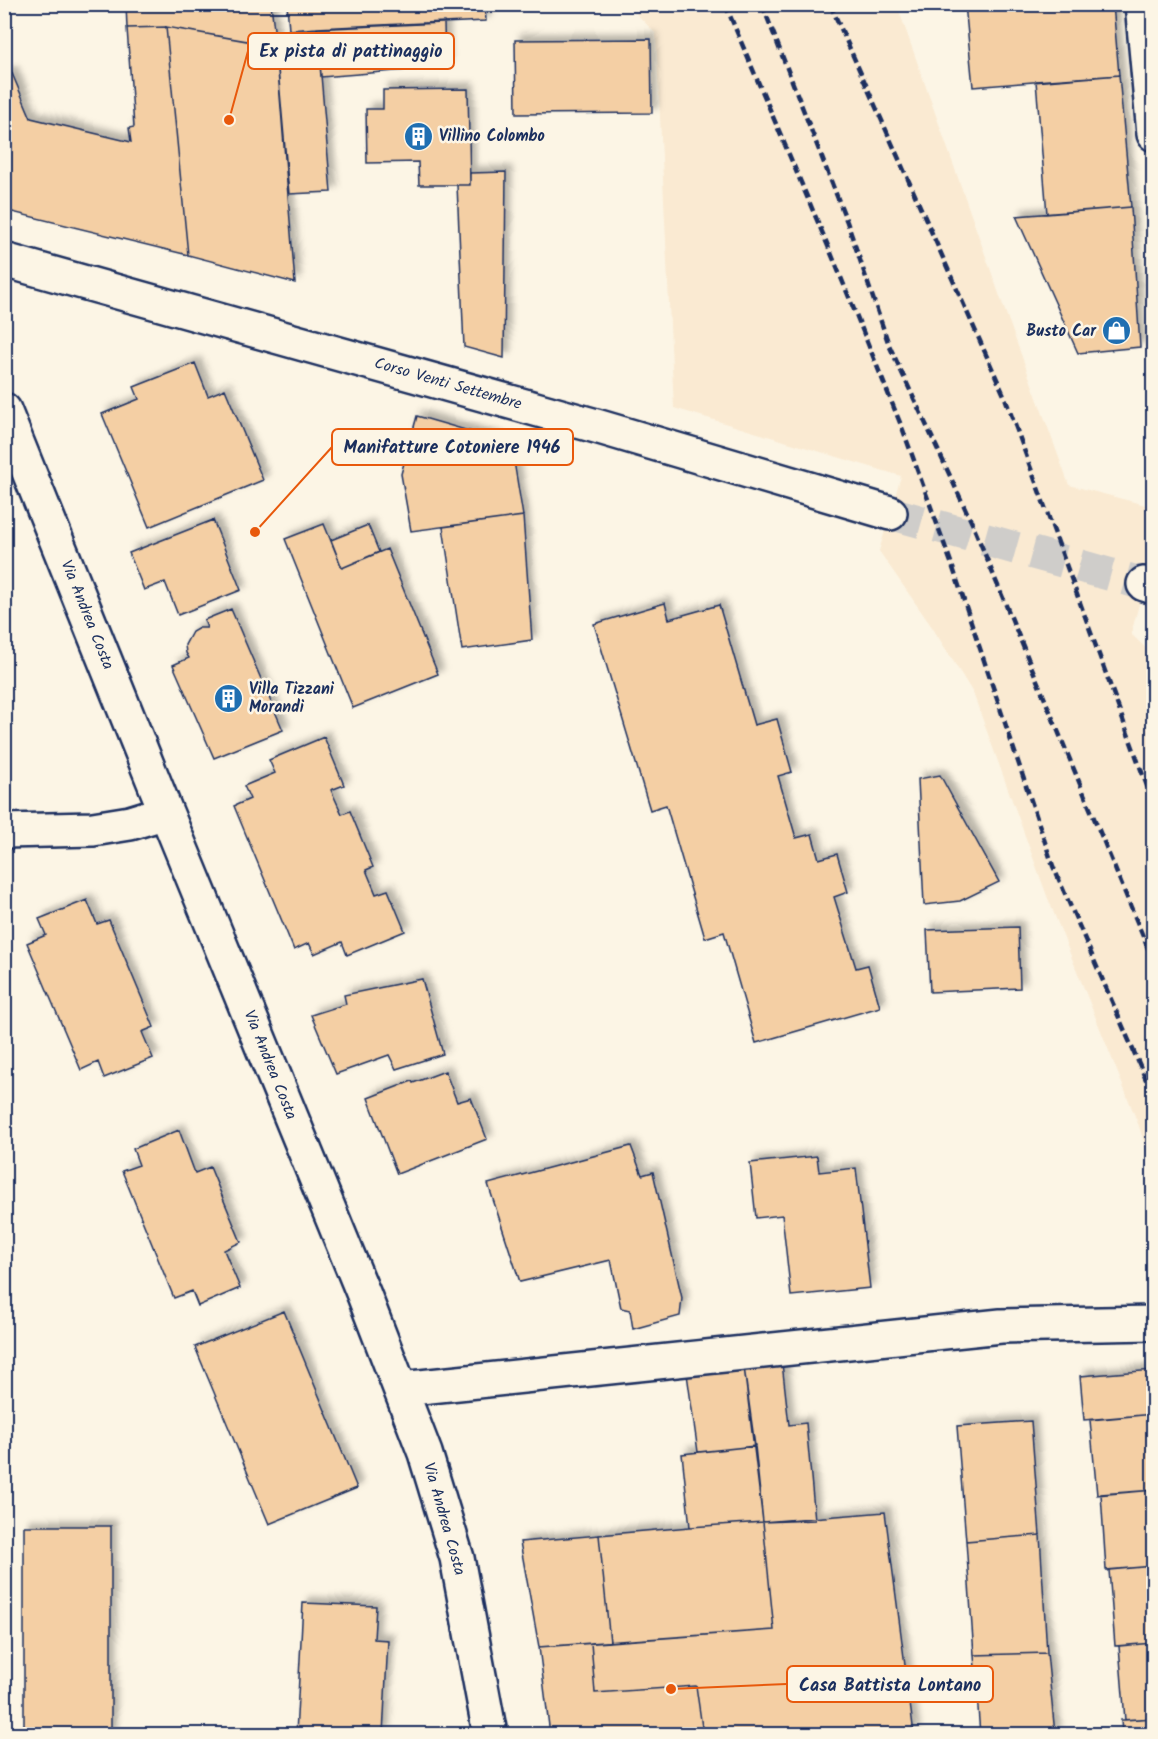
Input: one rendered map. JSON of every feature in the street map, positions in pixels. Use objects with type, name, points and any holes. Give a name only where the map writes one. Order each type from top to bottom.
[{"type":"street","points":[[1143,4],[1154,134]]},
{"type":"street","name":"Corso Venti Settembre","points":[[4,260],[596,426],[890,513]]},
{"type":"street","name":"Via Andrea Costa","points":[[4,410],[425,1453],[457,1558],[490,1734]]},
{"type":"street","points":[[4,831],[93,829],[130,823],[166,812]]},
{"type":"street","points":[[401,1389],[990,1327],[1154,1323]]},
{"type":"shaded area","points":[[628,5],[897,5],[1069,485],[1153,507],[1153,552],[1131,634],[1154,656],[1153,1172],[1139,1126],[1047,896],[973,693],[932,627],[879,551],[901,476],[674,408],[656,34]]},
{"type":"building","points":[[126,4],[271,4],[276,46],[166,27],[127,28]]},
{"type":"building","points":[[287,4],[485,4],[486,21],[289,30]]},
{"type":"building","points":[[965,4],[1113,4],[1119,75],[973,87]]},
{"type":"building","points":[[444,22],[445,67],[321,77],[317,28]]},
{"type":"building","points":[[166,27],[188,255],[4,210],[4,75],[11,71],[31,118],[131,142],[129,128],[134,127],[127,28]]},
{"type":"building","points":[[166,27],[276,46],[295,283],[188,255]]},
{"type":"building","points":[[317,28],[331,192],[289,194],[276,46],[289,30]]},
{"type":"building","points":[[651,39],[652,113],[516,114],[515,40]]},
{"type":"building","points":[[1119,75],[1131,207],[1047,214],[1036,81]]},
{"type":"building","name":"Villino Colombo","points":[[468,89],[470,185],[419,185],[418,162],[367,163],[366,109],[383,109],[383,90]]},
{"type":"building","points":[[506,172],[504,358],[464,347],[457,185],[470,185],[470,173]]},
{"type":"building","points":[[1131,207],[1140,347],[1078,353],[1016,216]]},
{"type":"building","points":[[195,363],[208,396],[225,389],[263,480],[149,527],[102,414],[139,399],[134,387]]},
{"type":"building","points":[[417,416],[511,443],[523,516],[411,531],[401,474]]},
{"type":"building","points":[[523,516],[532,640],[462,650],[443,527]]},
{"type":"building","points":[[213,520],[241,590],[178,615],[165,582],[144,590],[129,553]]},
{"type":"building","points":[[324,524],[342,568],[387,549],[438,674],[353,708],[285,539]]},
{"type":"building","points":[[368,525],[379,552],[342,568],[331,540]]},
{"type":"building","points":[[665,603],[669,619],[719,605],[754,725],[777,719],[792,772],[778,776],[796,838],[812,834],[819,859],[837,854],[848,892],[834,897],[856,968],[868,965],[880,1007],[756,1043],[724,932],[705,938],[666,805],[650,810],[594,624]]},
{"type":"building","name":"Villa Tizzani Morandi","points":[[231,609],[283,730],[214,758],[173,665],[189,658],[185,645],[192,632],[199,628],[207,628],[204,620]]},
{"type":"building","points":[[324,737],[344,785],[331,790],[342,814],[350,811],[373,867],[366,870],[376,894],[388,890],[405,931],[347,955],[342,942],[314,954],[309,943],[294,950],[234,806],[250,799],[244,786],[275,773],[269,760]]},
{"type":"building","points":[[940,775],[999,882],[960,901],[924,905],[918,779]]},
{"type":"building","points":[[87,900],[97,924],[109,920],[154,1027],[142,1032],[153,1058],[104,1078],[98,1062],[81,1070],[27,943],[46,935],[39,919]]},
{"type":"building","points":[[1018,927],[1020,988],[930,992],[927,930]]},
{"type":"building","points":[[422,979],[443,1054],[396,1069],[389,1055],[336,1074],[311,1015],[346,1004],[344,995]]},
{"type":"building","points":[[445,1071],[457,1102],[471,1098],[487,1139],[397,1174],[368,1098]]},
{"type":"building","points":[[179,1130],[195,1173],[210,1167],[241,1242],[224,1250],[240,1288],[198,1306],[192,1291],[174,1298],[122,1171],[139,1165],[133,1149]]},
{"type":"building","points":[[631,1146],[642,1175],[653,1172],[682,1298],[680,1316],[633,1329],[630,1310],[621,1308],[611,1260],[520,1282],[488,1184]]},
{"type":"building","points":[[817,1156],[819,1172],[856,1168],[870,1288],[791,1296],[782,1215],[756,1218],[750,1163]]},
{"type":"building","points":[[284,1311],[357,1488],[269,1524],[195,1347]]},
{"type":"building","points":[[782,1363],[789,1425],[806,1423],[815,1520],[763,1522],[744,1367]]},
{"type":"building","points":[[744,1367],[755,1446],[698,1452],[687,1374]]},
{"type":"building","points":[[1154,1370],[1154,1414],[1084,1420],[1080,1376]]},
{"type":"building","points":[[1154,1414],[1154,1490],[1097,1495],[1090,1420]]},
{"type":"building","points":[[1031,1421],[1040,1535],[966,1541],[957,1426]]},
{"type":"building","points":[[755,1446],[763,1522],[690,1527],[682,1454]]},
{"type":"building","points":[[1154,1490],[1154,1566],[1106,1570],[1101,1494]]},
{"type":"building","points":[[885,1512],[914,1734],[703,1734],[696,1686],[595,1693],[591,1643],[774,1630],[763,1522]]},
{"type":"building","points":[[763,1522],[774,1630],[610,1642],[599,1535]]},
{"type":"building","points":[[24,1526],[111,1526],[111,1734],[24,1734]]},
{"type":"building","points":[[599,1535],[610,1642],[539,1647],[520,1542]]},
{"type":"building","points":[[1040,1535],[1047,1653],[974,1655],[966,1541]]},
{"type":"building","points":[[1154,1566],[1154,1643],[1115,1646],[1109,1570]]},
{"type":"building","points":[[303,1603],[376,1606],[374,1639],[388,1640],[383,1734],[296,1734]]},
{"type":"building","points":[[591,1643],[595,1693],[696,1686],[703,1734],[550,1734],[539,1647]]},
{"type":"building","points":[[1154,1643],[1154,1718],[1125,1720],[1119,1646]]},
{"type":"building","points":[[1047,1653],[1055,1734],[980,1734],[974,1655]]},
{"type":"building","points":[[1154,1718],[1154,1734],[1122,1734],[1121,1720]]},
{"type":"tunnel","points":[[890,513],[1144,584]]},
{"type":"railway","points":[[725,4],[831,253],[903,430],[953,568],[1053,866],[1154,1098]]},
{"type":"railway","points":[[762,4],[847,222],[889,345],[972,523],[1154,963]]},
{"type":"railway","points":[[830,4],[1004,395],[1154,805]]},
{"type":"place","name":"Ex pista di pattinaggio","points":[[229,120]]},
{"type":"place","name":"Villino Colombo","points":[[418,136]]},
{"type":"place","name":"Busto Car","points":[[1117,331]]},
{"type":"place","name":"Manifatture Cotoniere 1946","points":[[255,532]]},
{"type":"place","name":"Villa Tizzani Morandi","points":[[228,698]]},
{"type":"place","name":"Casa Battista Lontano","points":[[671,1689]]}]
